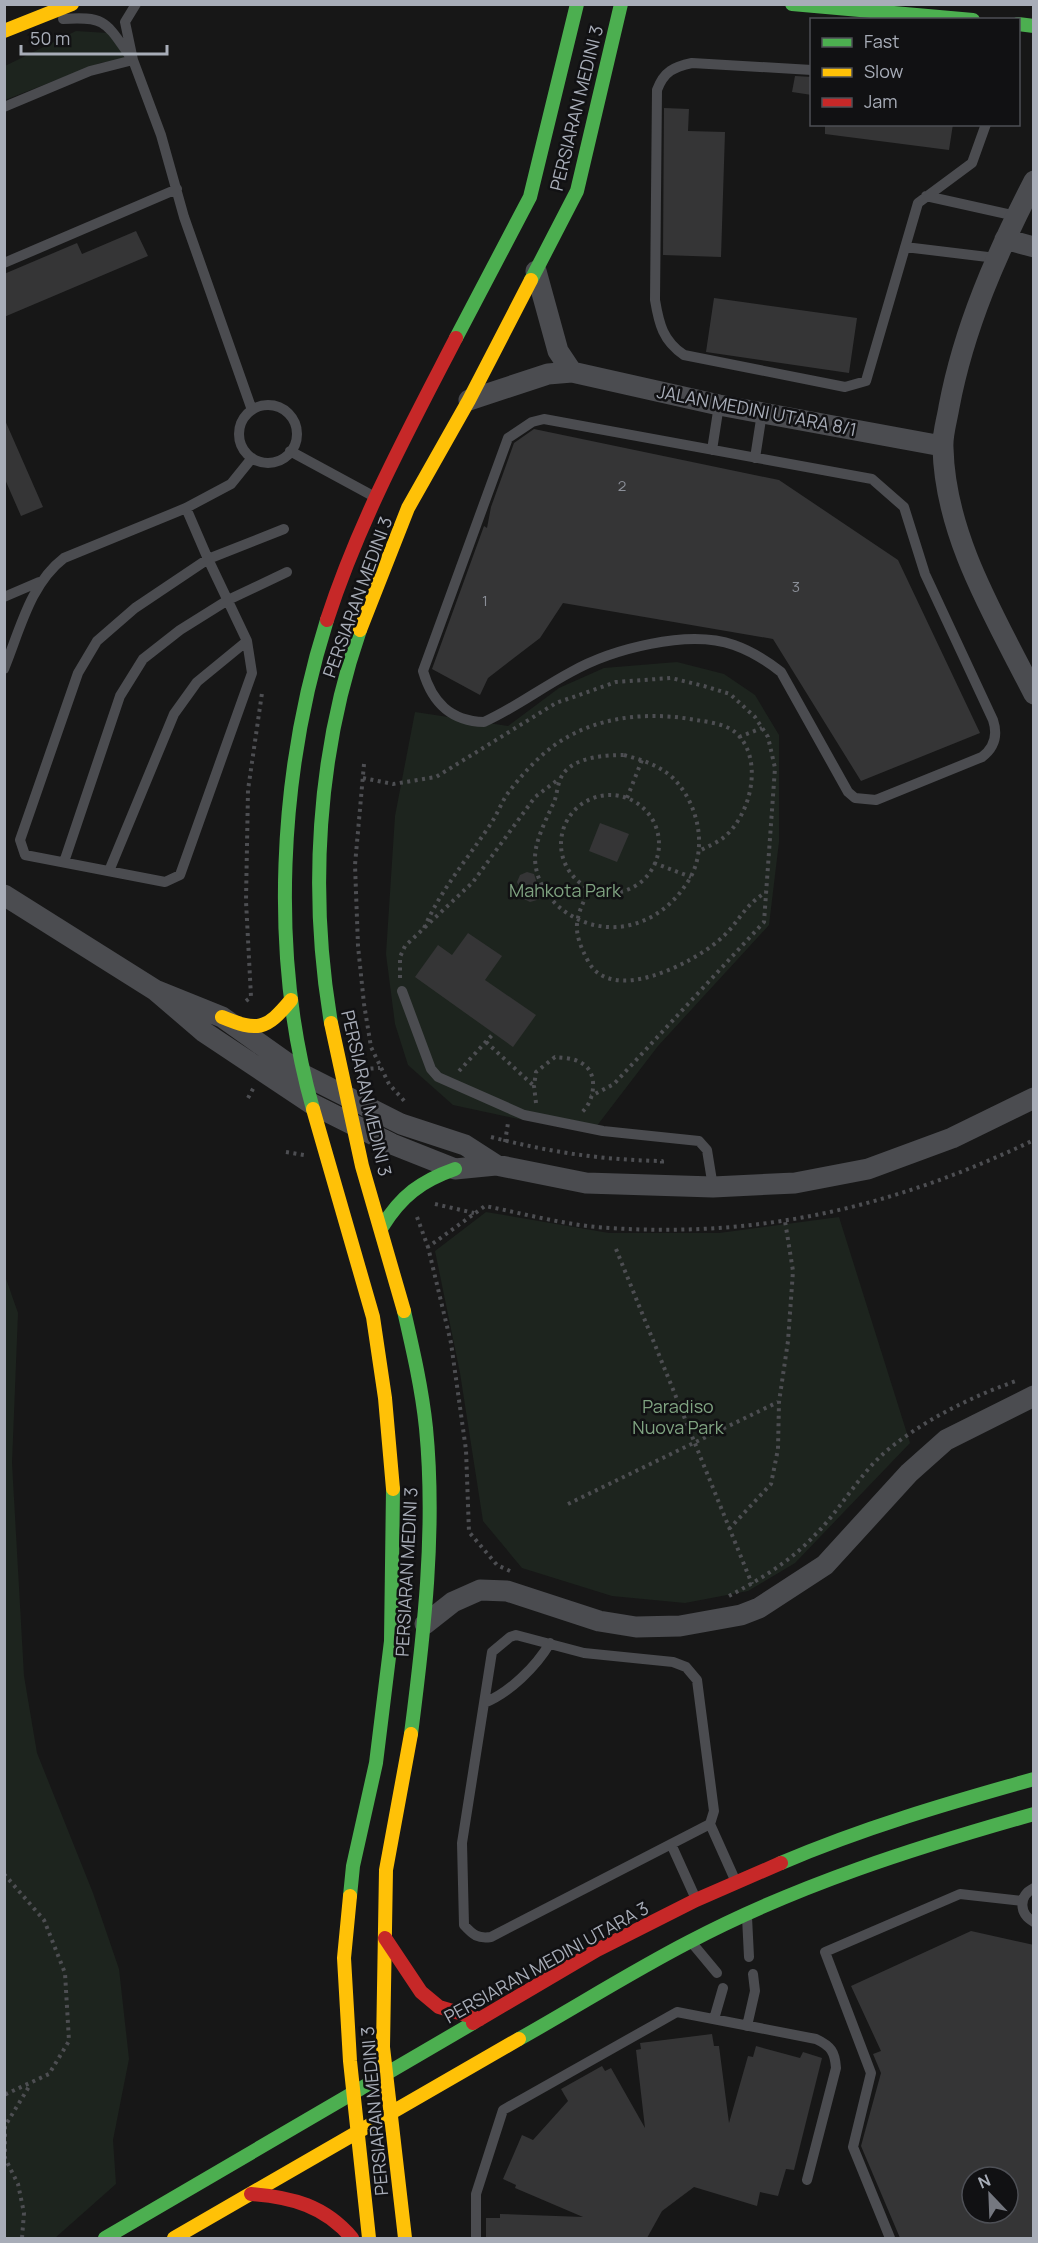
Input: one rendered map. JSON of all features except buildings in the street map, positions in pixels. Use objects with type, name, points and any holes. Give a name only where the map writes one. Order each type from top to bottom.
[{"type":"street","points":[[4,31],[72,4]]},
{"type":"street","name":"PERSIARAN MEDINI 3","points":[[369,2238],[353,2094],[344,1958],[353,1866],[376,1763],[391,1641],[394,1495],[385,1398],[373,1317],[304,1075],[291,1000],[285,894],[288,828],[295,758],[313,665],[343,570],[374,496],[530,197],[577,4]]},
{"type":"street","name":"PERSIARAN MEDINI 3","points":[[405,2238],[383,2047],[386,1870],[408,1757],[425,1624],[429,1508],[426,1428],[415,1360],[382,1227],[362,1166],[327,997],[321,939],[319,860],[327,774],[347,668],[380,574],[408,508],[469,400],[577,190],[621,4]]},
{"type":"street","points":[[792,4],[950,18]]},
{"type":"street","points":[[1034,181],[996,258],[956,373],[942,446],[953,510],[972,573],[1034,694]]},
{"type":"street","points":[[1005,239],[1034,247]]},
{"type":"street","points":[[536,271],[558,351],[572,372]]},
{"type":"street","name":"JALAN MEDINI UTARA 8/1","points":[[469,400],[548,374],[572,372],[719,405],[942,446]]},
{"type":"street","points":[[4,895],[155,990],[204,1032],[312,1104],[392,1144],[455,1169]]},
{"type":"street","points":[[155,990],[250,1029],[265,1027],[291,1000]]},
{"type":"street","points":[[222,1017],[304,1075],[401,1124],[465,1145],[500,1166]]},
{"type":"street","points":[[382,1227],[404,1193],[420,1181],[455,1169],[500,1166],[586,1183],[713,1187],[795,1183],[868,1169],[952,1138],[1034,1098]]},
{"type":"street","points":[[425,1624],[453,1602],[480,1590],[507,1591],[599,1621],[636,1627],[680,1626],[741,1615],[759,1608],[825,1566],[909,1473],[946,1440],[1028,1387]]},
{"type":"street","name":"PERSIARAN MEDINI UTARA 3","points":[[105,2238],[597,1950],[696,1900],[818,1848],[928,1809],[1034,1779]]},
{"type":"street","points":[[174,2238],[690,1941],[746,1914],[934,1842],[1034,1814]]},
{"type":"street","points":[[385,1938],[421,1992],[439,2007],[480,2019]]},
{"type":"street","points":[[251,2194],[300,2199],[318,2208],[352,2238]]},
{"type":"lane","points":[[136,4],[125,22],[133,60],[161,135],[184,217],[252,410]]},
{"type":"lane","points":[[28,21],[94,18],[107,24],[133,60]]},
{"type":"lane","points":[[4,107],[90,71],[133,60]]},
{"type":"lane","points":[[810,70],[692,63],[675,67],[662,76],[657,90],[655,300],[659,326],[670,346],[684,355],[845,387],[867,381],[918,203],[972,163],[985,126]]},
{"type":"lane","points":[[4,263],[177,189]]},
{"type":"lane","points":[[926,196],[1016,216]]},
{"type":"lane","points":[[905,247],[996,258]]},
{"type":"lane","points":[[712,450],[719,405]]},
{"type":"lane","points":[[259,406],[275,406],[289,414],[296,428],[296,437],[290,452],[284,457],[268,462],[252,458],[245,452],[239,438],[241,422],[252,410],[259,406]]},
{"type":"lane","points":[[756,458],[762,413]]},
{"type":"lane","points":[[544,419],[712,450],[872,479],[904,507],[925,574],[995,726],[994,744],[982,757],[876,800],[855,798],[848,792],[782,672],[766,660],[733,644],[706,640],[670,641],[590,663],[484,722],[468,722],[441,708],[434,699],[423,671],[508,438],[516,430],[544,419]]},
{"type":"lane","points":[[290,452],[374,496]]},
{"type":"lane","points":[[4,669],[39,582],[50,568],[64,558],[186,508],[231,484],[252,458]]},
{"type":"lane","points":[[186,508],[208,559],[247,641],[252,673],[180,875],[165,882],[25,855],[20,840],[78,673],[97,641],[135,608],[208,559],[284,529]]},
{"type":"lane","points":[[64,862],[120,696],[143,659],[180,630],[228,600],[287,572]]},
{"type":"lane","points":[[4,597],[39,582]]},
{"type":"lane","points":[[109,871],[174,714],[197,682],[247,641]]},
{"type":"lane","points":[[402,991],[431,1069],[438,1077],[510,1110],[539,1118],[603,1131],[686,1137],[699,1141],[707,1150],[713,1187]]},
{"type":"lane","points":[[710,1824],[491,1937],[481,1938],[472,1934],[464,1925],[462,1843],[490,1658],[501,1644],[516,1635],[584,1653],[674,1662],[686,1667],[697,1680],[714,1811],[710,1824],[736,1882]]},
{"type":"lane","points":[[484,1703],[501,1696],[538,1659],[550,1643]]},
{"type":"lane","points":[[671,1844],[696,1900]]},
{"type":"lane","points":[[1034,1888],[1022,1901],[1023,1913],[1034,1922]]},
{"type":"lane","points":[[890,2238],[854,2147],[871,2073],[825,1952],[960,1894],[1022,1901]]},
{"type":"lane","points":[[746,1914],[749,1958]]},
{"type":"lane","points":[[690,1941],[717,1973]]},
{"type":"lane","points":[[747,2026],[755,1991],[753,1974]]},
{"type":"lane","points":[[714,2019],[723,1988]]},
{"type":"lane","points":[[476,2238],[476,2194],[503,2110],[677,2012],[816,2039],[828,2044],[836,2055],[836,2068],[807,2180]]},
{"type":"path","points":[[363,778],[393,784],[436,777],[556,703],[616,682],[642,678],[671,678],[730,694],[755,717],[768,737],[774,768],[764,922],[614,1084],[591,1096]]},
{"type":"path","points":[[243,1004],[251,997],[246,901],[248,790],[263,687]]},
{"type":"path","points":[[424,928],[439,896],[491,824],[507,794],[553,747],[587,728],[614,720],[641,716],[672,716],[714,722],[734,732],[747,746],[752,777],[749,795],[738,821],[723,838],[699,851]]},
{"type":"path","points":[[739,737],[762,728]]},
{"type":"path","points":[[402,991],[398,971],[400,957],[405,946],[473,882],[535,797],[573,766],[597,756],[624,755],[650,762],[672,778],[689,799],[698,824],[699,851],[691,877],[676,900],[654,916],[629,926],[602,926],[576,919],[553,904],[540,880],[535,857],[542,829],[558,794],[560,778]]},
{"type":"path","points":[[627,798],[642,760]]},
{"type":"path","points":[[364,764],[355,865],[358,946],[370,1047],[389,1084],[414,1110]]},
{"type":"path","points":[[616,795],[627,798],[638,804],[653,821],[659,844],[654,863],[647,876],[627,890],[604,892],[590,888],[573,877],[562,856],[561,844],[567,822],[582,804],[592,798],[616,795]]},
{"type":"path","points":[[654,863],[691,877]]},
{"type":"path","points":[[590,888],[576,919],[581,949],[591,968],[603,978],[642,979],[698,957],[721,939],[746,907],[766,892]]},
{"type":"path","points":[[448,1083],[494,1033]]},
{"type":"path","points":[[486,1042],[534,1086]]},
{"type":"path","points":[[539,1118],[534,1086],[536,1072],[555,1057],[570,1059],[585,1065],[592,1076],[590,1105],[567,1124]]},
{"type":"path","points":[[500,1166],[510,1110]]},
{"type":"path","points":[[483,1135],[545,1152],[616,1160],[662,1161],[663,1176]]},
{"type":"path","points":[[432,1203],[475,1213]]},
{"type":"path","points":[[428,1247],[485,1206]]},
{"type":"path","points":[[415,1212],[428,1247],[451,1343],[466,1450],[469,1532],[497,1565],[519,1575]]},
{"type":"path","points":[[729,1529],[771,1484],[778,1449],[779,1402],[788,1341],[793,1271],[785,1221]]},
{"type":"path","points":[[616,1249],[752,1584],[759,1608]]},
{"type":"path","points":[[720,1599],[752,1584],[815,1536],[889,1449],[934,1417],[989,1390],[1028,1387]]},
{"type":"path","points":[[568,1504],[779,1402]]},
{"type":"path","points":[[4,1874],[44,1920],[65,1973],[69,2041],[50,2074],[4,2095]]},
{"type":"path","points":[[22,2238],[24,2213],[18,2184],[5,2158],[5,2126],[31,2083]]},
{"type":"green space","points":[[76,31],[108,33],[126,59],[100,63],[5,100],[5,66]]},
{"type":"green space","name":"Mahkota Park","points":[[677,662],[724,674],[755,695],[779,735],[779,842],[769,925],[658,1046],[596,1127],[523,1120],[453,1105],[408,1065],[395,1024],[386,954],[395,816],[415,712],[508,726],[559,688],[604,668]]},
{"type":"green space","name":"Paradiso Nuova Park","points":[[486,1212],[609,1233],[719,1233],[839,1217],[910,1443],[795,1563],[748,1591],[685,1603],[612,1596],[522,1568],[483,1521],[460,1373],[435,1251]]},
{"type":"green space","points":[[4,1273],[18,1313],[12,1463],[24,1676],[37,1753],[93,1893],[119,1969],[129,2059],[113,2140],[116,2184],[55,2238],[5,2238]]},
{"type":"traffic: fast","points":[[456,338],[530,197],[577,4]]},
{"type":"traffic: fast","points":[[531,280],[577,191],[621,4]]},
{"type":"traffic: fast","points":[[792,4],[950,18]]},
{"type":"traffic: fast","points":[[1020,24],[1034,26]]},
{"type":"traffic: fast","points":[[313,1109],[299,1050],[290,989],[285,927],[286,864],[290,801],[298,739],[311,678],[327,620]]},
{"type":"traffic: fast","points":[[331,1023],[320,925],[321,825],[334,726],[360,630]]},
{"type":"traffic: fast","points":[[382,1227],[404,1198],[422,1184],[455,1169]]},
{"type":"traffic: fast","points":[[404,1311],[424,1413],[430,1505],[424,1620],[411,1734]]},
{"type":"traffic: fast","points":[[350,1896],[353,1866],[376,1763],[391,1641],[393,1489]]},
{"type":"traffic: fast","points":[[781,1863],[843,1838],[906,1817],[1034,1779]]},
{"type":"traffic: fast","points":[[519,2039],[667,1953],[730,1921],[858,1869],[1034,1814]]},
{"type":"traffic: fast","points":[[105,2238],[473,2023]]},
{"type":"traffic: slow","points":[[4,31],[72,4]]},
{"type":"traffic: slow","points":[[360,630],[408,508],[469,400],[531,280]]},
{"type":"traffic: slow","points":[[222,1017],[244,1025],[261,1025],[268,1023],[291,1000]]},
{"type":"traffic: slow","points":[[331,1023],[362,1166],[404,1311]]},
{"type":"traffic: slow","points":[[313,1109],[373,1317],[385,1398],[393,1489]]},
{"type":"traffic: slow","points":[[405,2238],[383,2047],[386,1870],[411,1734]]},
{"type":"traffic: slow","points":[[350,1896],[344,1958],[350,2061],[369,2238]]},
{"type":"traffic: slow","points":[[174,2238],[519,2039]]},
{"type":"traffic: jam","points":[[327,620],[369,512],[456,338]]},
{"type":"traffic: jam","points":[[473,2023],[597,1950],[696,1900],[781,1863]]},
{"type":"traffic: jam","points":[[385,1938],[421,1992],[439,2007],[480,2019]]},
{"type":"traffic: jam","points":[[251,2194],[307,2205],[331,2218],[352,2238]]}]
